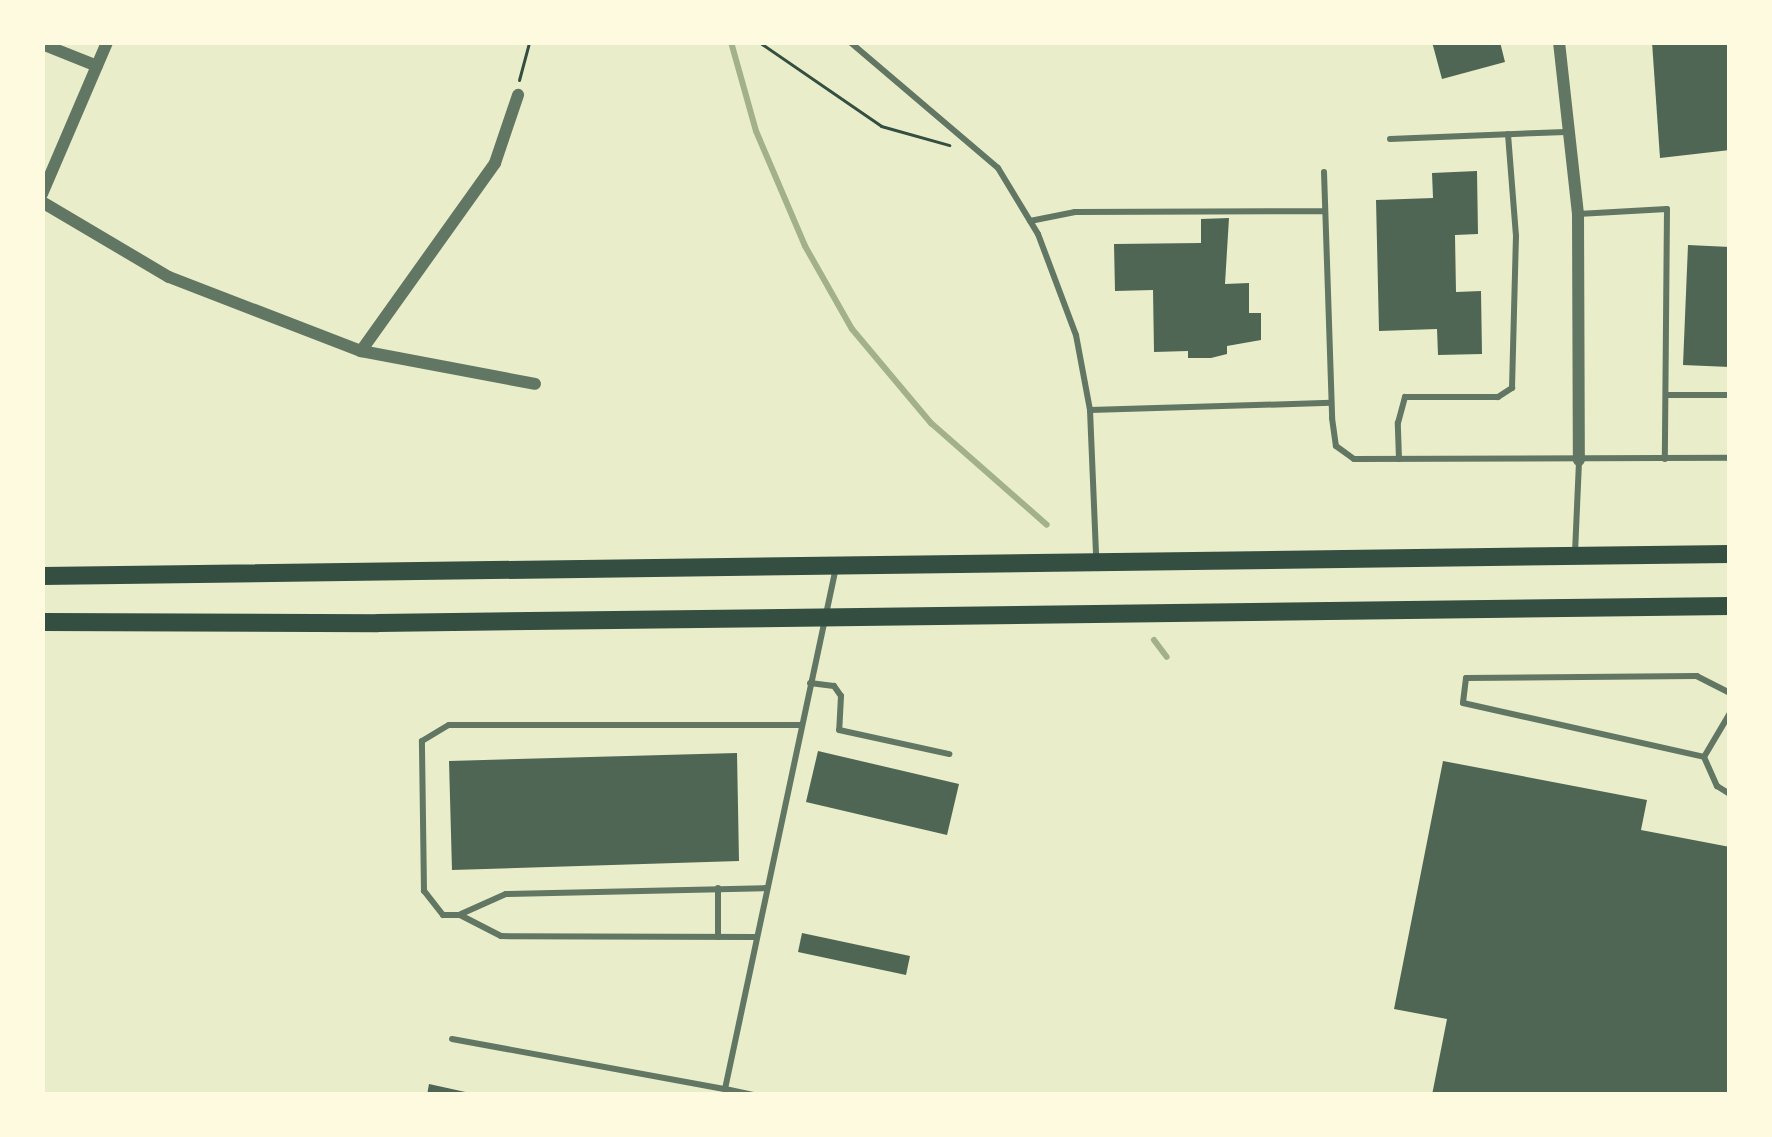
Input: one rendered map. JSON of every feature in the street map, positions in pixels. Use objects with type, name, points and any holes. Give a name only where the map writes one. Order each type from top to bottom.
[{"type":"main road","points":[[42,576],[1730,554]]},
{"type":"main road","points":[[42,622],[378,623],[1730,606]]},
{"type":"street","points":[[107,42],[42,198],[169,278],[361,351],[535,384]]},
{"type":"street","points":[[1559,42],[1578,214],[1579,460]]},
{"type":"street","points":[[42,44],[97,66]]},
{"type":"street","points":[[361,351],[495,163],[518,95]]},
{"type":"lane","points":[[850,42],[998,168],[1030,221],[1076,335],[1090,410],[1096,562]]},
{"type":"lane","points":[[1390,140],[1566,132]]},
{"type":"lane","points":[[1399,459],[1398,423],[1405,398],[1498,397],[1512,388],[1516,236],[1508,134]]},
{"type":"lane","points":[[1324,172],[1331,403],[1336,446],[1354,459],[1730,458]]},
{"type":"lane","points":[[1578,214],[1667,209],[1665,458]]},
{"type":"lane","points":[[1030,221],[1075,212],[1325,211]]},
{"type":"lane","points":[[1667,395],[1730,395]]},
{"type":"lane","points":[[1090,410],[1331,403]]},
{"type":"lane","points":[[1575,556],[1579,460]]},
{"type":"lane","points":[[724,1089],[836,566]]},
{"type":"lane","points":[[1704,757],[1463,703],[1466,678],[1697,676],[1730,693]]},
{"type":"lane","points":[[810,683],[834,686],[842,696],[839,730],[949,754]]},
{"type":"lane","points":[[1704,757],[1730,712]]},
{"type":"lane","points":[[765,888],[506,894],[460,915],[442,915],[424,891],[419,755],[422,742],[432,732],[449,725],[801,725]]},
{"type":"lane","points":[[1704,757],[1717,786],[1730,794]]},
{"type":"lane","points":[[718,888],[718,937]]},
{"type":"lane","points":[[460,915],[501,936],[755,937]]},
{"type":"lane","points":[[452,1039],[753,1095]]},
{"type":"path","points":[[518,95],[520,62],[529,42]]},
{"type":"path","points":[[759,42],[881,126],[924,142],[975,148]]},
{"type":"building","points":[[1432,42],[1500,42],[1505,62],[1442,79]]},
{"type":"building","points":[[1652,42],[1730,42],[1730,150],[1660,158]]},
{"type":"building","points":[[1477,171],[1478,234],[1455,235],[1456,292],[1481,291],[1482,354],[1438,355],[1437,329],[1379,331],[1376,200],[1433,198],[1432,173]]},
{"type":"building","points":[[1229,218],[1225,284],[1249,283],[1249,313],[1261,313],[1261,340],[1227,346],[1227,354],[1211,358],[1188,358],[1188,351],[1154,352],[1153,290],[1115,291],[1114,244],[1201,243],[1201,219]]},
{"type":"building","points":[[1688,245],[1730,247],[1730,367],[1683,365]]},
{"type":"building","points":[[818,751],[959,784],[947,835],[806,802]]},
{"type":"building","points":[[737,753],[739,861],[452,870],[449,761]]},
{"type":"building","points":[[1443,761],[1647,800],[1641,830],[1730,847],[1730,1095],[1432,1095],[1447,1019],[1394,1009]]},
{"type":"building","points":[[802,933],[910,956],[906,975],[798,952]]},
{"type":"building","points":[[429,1084],[470,1093],[470,1095],[427,1095]]},
{"type":"waterway","points":[[731,42],[756,131],[805,246],[852,329],[931,423],[1047,525]]},
{"type":"waterway","points":[[1154,640],[1167,657]]}]
